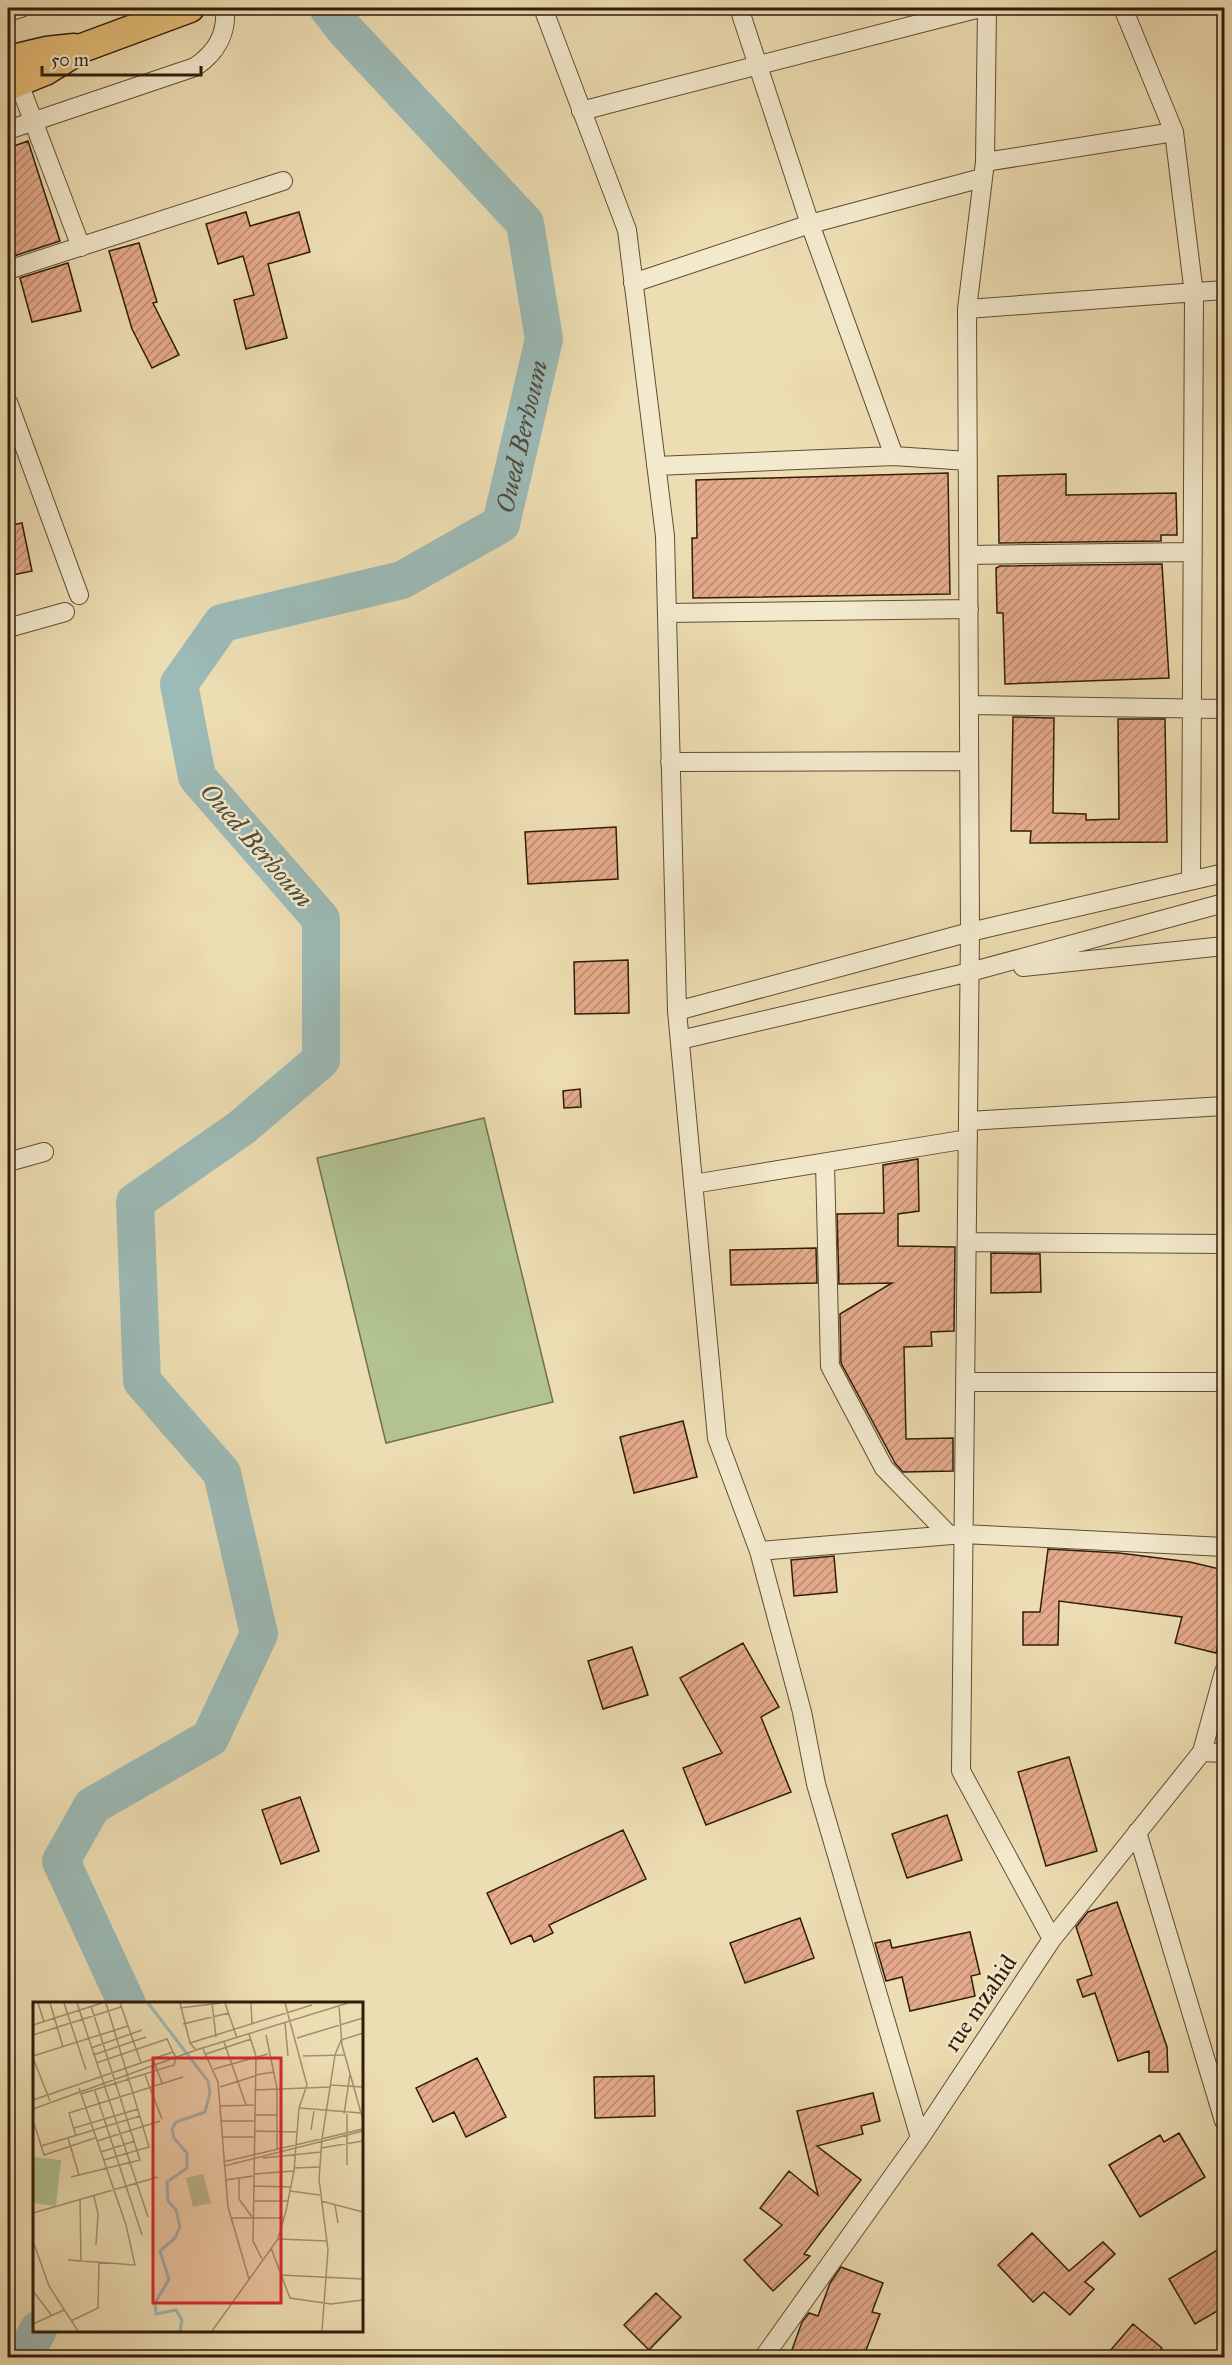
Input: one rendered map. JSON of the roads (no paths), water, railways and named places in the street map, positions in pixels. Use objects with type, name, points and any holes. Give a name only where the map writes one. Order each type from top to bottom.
[{"type":"main road","points":[[10,68],[46,51],[82,48],[190,8]]},
{"type":"street","points":[[8,12],[21,8]]},
{"type":"street","points":[[8,130],[195,67],[211,54],[222,36],[225,8]]},
{"type":"street","points":[[543,8],[627,230],[665,536],[677,1011],[717,1438],[759,1551],[802,1712],[816,1784],[920,2138]]},
{"type":"street","points":[[739,8],[760,66],[810,224],[894,456]]},
{"type":"street","points":[[581,111],[980,8]]},
{"type":"street","points":[[987,8],[983,170],[968,309],[970,932],[967,1242],[965,1382],[956,1534],[962,1771],[1052,1939]]},
{"type":"street","points":[[1123,8],[1174,132],[1194,294],[1191,880]]},
{"type":"street","points":[[10,68],[35,121],[81,247]]},
{"type":"street","points":[[633,283],[983,170],[1174,132]]},
{"type":"street","points":[[8,270],[283,181]]},
{"type":"street","points":[[968,309],[1224,290]]},
{"type":"street","points":[[8,402],[80,595]]},
{"type":"street","points":[[656,466],[894,456],[968,461]]},
{"type":"street","points":[[969,555],[1193,552]]},
{"type":"street","points":[[667,613],[969,609]]},
{"type":"street","points":[[8,628],[65,612]]},
{"type":"street","points":[[969,705],[1192,706],[1224,709]]},
{"type":"street","points":[[670,762],[969,761]]},
{"type":"street","points":[[677,1011],[970,932],[1224,873]]},
{"type":"street","points":[[680,1040],[969,972],[1224,903]]},
{"type":"street","points":[[969,972],[1224,946]]},
{"type":"street","points":[[693,1184],[825,1164],[968,1130],[1224,1106]]},
{"type":"street","points":[[8,1162],[44,1152]]},
{"type":"street","points":[[825,1164],[831,1366],[884,1468],[956,1534]]},
{"type":"street","points":[[967,1242],[1224,1244]]},
{"type":"street","points":[[965,1382],[1224,1382]]},
{"type":"street","points":[[759,1551],[956,1534],[1224,1547]]},
{"type":"street","name":"rue mzahid","points":[[763,2358],[920,2138],[1052,1939],[1202,1752],[1224,1672]]},
{"type":"street","points":[[1202,1752],[1224,1753]]},
{"type":"street","points":[[1137,1832],[1221,2101],[1224,2121]]},
{"type":"waterway","name":"Oued Berhoum","points":[[126,2002],[61,1861],[92,1806],[210,1738],[259,1634],[222,1473],[142,1381],[135,1202],[241,1128],[321,1060],[321,919],[197,777],[179,684],[222,623],[402,580],[501,524],[544,339],[525,223],[346,31],[328,8]]},
{"type":"waterway","name":"Oued Berhoum","points":[[23,2358],[37,2332]]}]
